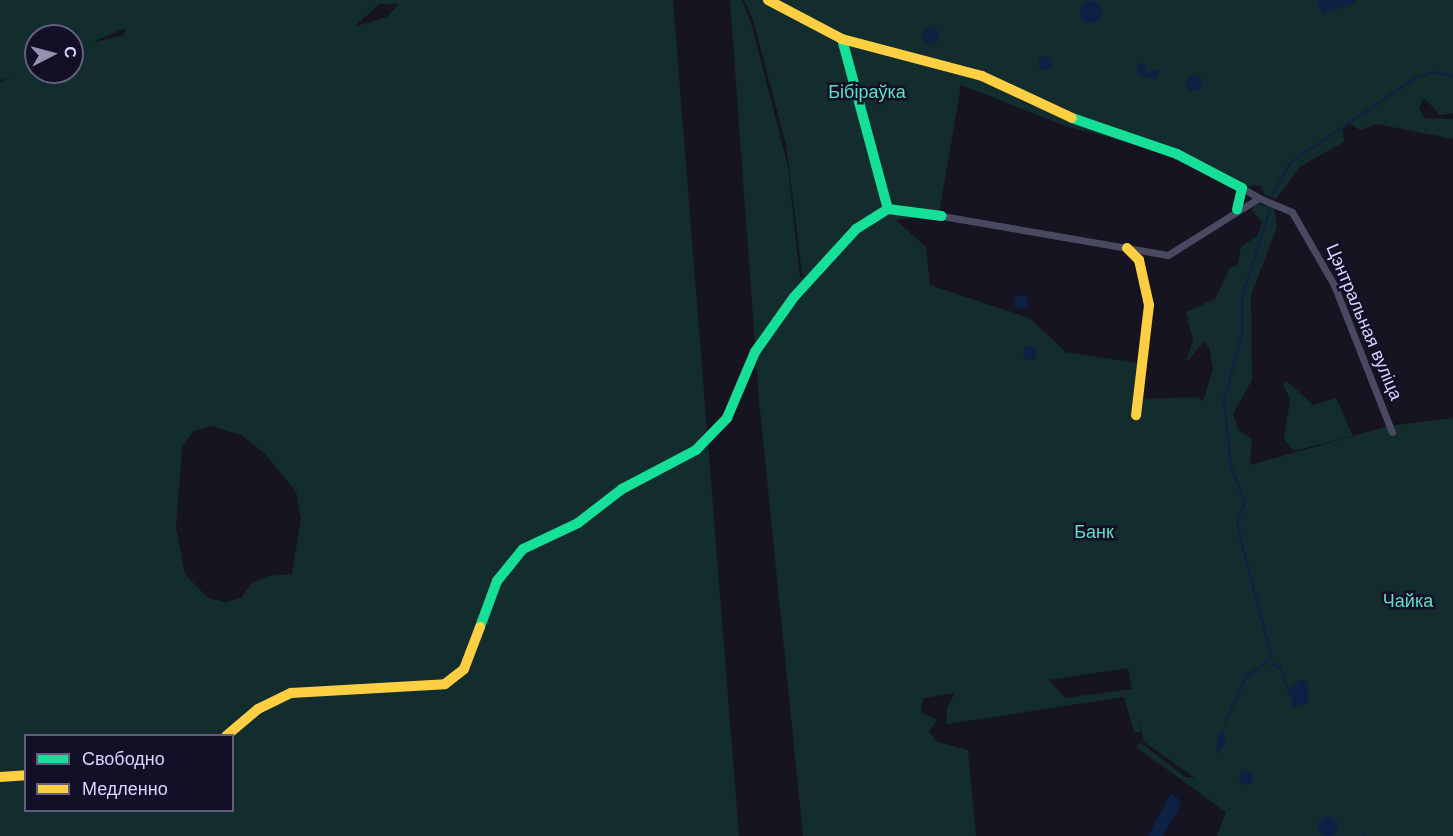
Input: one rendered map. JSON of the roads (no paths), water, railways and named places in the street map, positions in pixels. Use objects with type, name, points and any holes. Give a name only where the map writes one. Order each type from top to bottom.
[{"type":"street","points":[[768,0],[842,39],[981,76],[1058,113],[1177,154],[1242,188],[1237,209]]},
{"type":"street","points":[[842,39],[888,209]]},
{"type":"street","name":"Цэнтральная вуліца","points":[[1242,188],[1292,212],[1311,238],[1357,338],[1392,432]]},
{"type":"street","points":[[227,734],[258,709],[291,693],[445,684],[464,669],[497,581],[523,549],[578,523],[622,489],[696,450],[727,418],[755,352],[810,275],[856,230],[888,209],[942,216],[1168,255],[1218,227],[1237,209],[1259,198]]},
{"type":"street","points":[[1127,248],[1139,260],[1149,305],[1136,415]]},
{"type":"street","points":[[0,777],[24,775]]},
{"type":"water","points":[[1316,0],[1355,0],[1356,2],[1323,14]]},
{"type":"water","points":[[1091,1],[1099,4],[1102,12],[1099,20],[1091,23],[1083,20],[1080,12],[1083,4]]},
{"type":"water","points":[[931,28],[939,36],[931,44],[923,36]]},
{"type":"water","points":[[1042,56],[1048,56],[1052,63],[1048,70],[1042,70],[1038,66],[1038,60]]},
{"type":"water","points":[[1139,63],[1146,64],[1146,72],[1160,70],[1155,80],[1137,73]]},
{"type":"water","points":[[1194,75],[1202,83],[1194,91],[1186,83]]},
{"type":"water","points":[[1021,295],[1026,297],[1028,302],[1026,307],[1021,309],[1016,307],[1014,302],[1016,297]]},
{"type":"water","points":[[1027,346],[1033,346],[1037,353],[1033,360],[1027,360],[1023,356],[1023,350]]},
{"type":"water","points":[[1302,679],[1307,682],[1309,702],[1293,707],[1289,689]]},
{"type":"water","points":[[1224,731],[1225,744],[1216,755],[1218,734]]},
{"type":"water","points":[[1246,771],[1251,773],[1253,778],[1251,783],[1246,785],[1241,783],[1239,778],[1241,773]]},
{"type":"water","points":[[1171,793],[1182,802],[1163,836],[1148,836]]},
{"type":"water","points":[[1328,816],[1335,819],[1338,826],[1335,833],[1328,836],[1321,833],[1318,826],[1321,819]]},
{"type":"waterway","points":[[1272,196],[1290,163],[1415,78],[1433,72],[1453,76]]},
{"type":"waterway","points":[[1225,722],[1246,677],[1272,658],[1240,537],[1237,520],[1245,503],[1231,466],[1224,400],[1242,334],[1242,297],[1270,209]]},
{"type":"waterway","points":[[1272,664],[1280,667],[1289,692]]},
{"type":"park label","name":"Бібіраўка","points":[[867,92]]},
{"type":"park label","name":"Банк","points":[[1094,532]]},
{"type":"park label","name":"Чайка","points":[[1408,601]]}]
